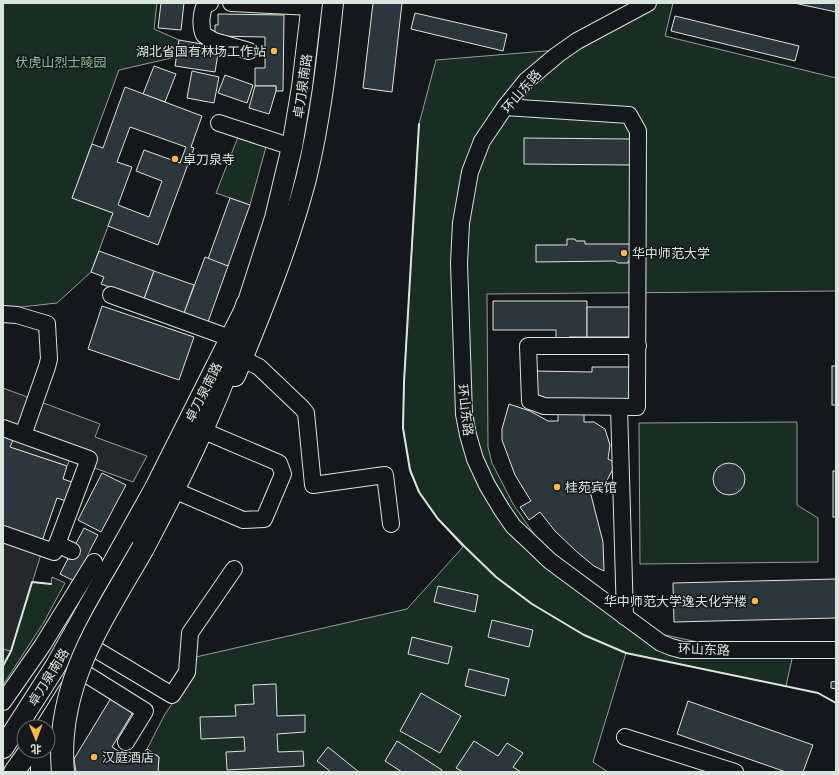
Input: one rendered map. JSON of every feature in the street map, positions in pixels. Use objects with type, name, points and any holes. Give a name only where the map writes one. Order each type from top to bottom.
[{"type":"highway","points":[[64,772],[62,736],[65,712],[72,686],[83,657],[143,548],[176,484],[212,405],[237,342],[247,305]]},
{"type":"main road","name":"卓刀泉南路","points":[[51,719],[146,563],[183,494],[211,434],[243,359],[276,276],[295,220],[306,177],[323,87],[333,3]]},
{"type":"main road","name":"卓刀泉南路","points":[[3,748],[55,667],[96,563],[155,488],[247,305],[275,218],[292,147],[302,87],[312,5]]},
{"type":"main road","points":[[3,722],[55,667]]},
{"type":"main road","points":[[14,772],[23,759]]},
{"type":"main road","points":[[40,772],[41,759]]},
{"type":"street","points":[[210,3],[205,5],[203,11],[202,26],[204,35],[214,41],[249,51]]},
{"type":"street","points":[[231,3],[312,5]]},
{"type":"street","name":"环山东路","points":[[648,3],[577,41],[557,55],[526,81],[505,107],[482,141],[476,155],[470,172],[461,223],[459,263],[462,394],[468,435],[475,459],[487,485],[502,510],[514,526],[550,561],[662,643],[682,650],[836,650]]},
{"type":"street","points":[[505,107],[629,115],[638,131],[638,346],[637,407],[544,406],[530,401],[528,346],[638,346]]},
{"type":"street","points":[[219,123],[292,147]]},
{"type":"street","points":[[111,296],[230,338]]},
{"type":"street","points":[[3,314],[17,315],[47,324],[48,367],[23,435]]},
{"type":"street","points":[[243,359],[259,367],[306,413],[313,485],[385,474],[391,524]]},
{"type":"street","points":[[619,407],[625,617]]},
{"type":"street","points":[[3,428],[89,459],[64,548],[54,552],[3,534]]},
{"type":"street","points":[[183,494],[243,520],[264,518],[283,474],[279,463],[211,434]]},
{"type":"street","points":[[3,702],[42,646],[96,563]]},
{"type":"street","points":[[95,649],[172,695],[187,672],[190,633],[234,569]]},
{"type":"street","points":[[81,671],[145,711],[126,742]]},
{"type":"street","points":[[625,736],[735,772]]},
{"type":"green space","name":"伏虎山烈士陵园","points":[[3,3],[157,3],[154,29],[179,40],[176,57],[119,70],[72,198],[113,213],[91,272],[57,303],[3,309]]},
{"type":"green space","points":[[657,3],[673,3],[665,36],[836,78],[836,291],[487,294],[488,447],[492,463],[513,504],[565,578],[590,601],[610,613],[665,635],[792,659],[786,686],[626,653],[593,762],[608,772],[158,772],[159,757],[147,749],[165,714],[192,675],[196,657],[407,609],[463,547],[438,519],[419,492],[410,470],[403,428],[404,382],[419,124],[436,60],[582,48]]},
{"type":"green space","points":[[238,137],[266,147],[250,205],[216,193]]},
{"type":"green space","points":[[797,422],[797,505],[818,518],[818,562],[640,564],[639,423]]},
{"type":"green space","points":[[52,577],[65,583],[44,622],[3,685],[3,649],[11,651],[32,582],[51,584]]},
{"type":"shaded area","points":[[3,388],[100,424],[95,437],[147,456],[133,482],[70,459],[67,466],[3,445]]},
{"type":"shaded area","points":[[3,538],[42,551],[11,651],[3,649]]},
{"type":"building","points":[[161,3],[184,3],[181,30],[158,28]]},
{"type":"building","points":[[373,3],[402,3],[392,92],[363,88]]},
{"type":"building","points":[[794,3],[836,3],[836,12]]},
{"type":"building","points":[[415,13],[507,34],[503,51],[411,29]]},
{"type":"building","points":[[218,14],[284,15],[283,91],[276,91],[276,86],[255,86],[255,68],[265,68],[265,37],[215,36],[215,25],[218,25]]},
{"type":"building","points":[[675,16],[799,46],[795,61],[671,31]]},
{"type":"building","points":[[179,40],[219,47],[215,72],[175,66]]},
{"type":"building","points":[[154,66],[176,74],[165,102],[143,94]]},
{"type":"building","points":[[192,71],[219,77],[214,103],[187,98]]},
{"type":"building","points":[[225,75],[253,85],[247,103],[218,93]]},
{"type":"building","points":[[255,86],[276,86],[276,91],[269,114],[249,108]]},
{"type":"building","points":[[125,87],[202,116],[191,147],[194,148],[158,245],[108,226],[113,213],[72,198],[92,144],[103,148]],"holes":[[[130,127],[186,147],[180,163],[144,150],[136,171],[162,181],[149,217],[118,205],[132,167],[117,162]]]},
{"type":"building","points":[[524,138],[630,139],[630,165],[524,164]]},
{"type":"building","points":[[230,198],[250,205],[228,266],[208,259]]},
{"type":"building","points":[[567,239],[585,241],[585,244],[631,244],[631,261],[628,261],[628,263],[618,263],[615,261],[536,262],[536,245],[567,245]]},
{"type":"building","points":[[99,251],[154,271],[144,299],[101,284],[104,277],[91,272]]},
{"type":"building","points":[[205,257],[228,266],[208,322],[184,313]]},
{"type":"building","points":[[154,271],[194,285],[184,313],[144,299]]},
{"type":"building","points":[[493,301],[587,301],[587,337],[569,337],[569,341],[556,341],[556,330],[493,330]]},
{"type":"building","points":[[102,306],[194,337],[179,380],[88,349]]},
{"type":"building","points":[[587,307],[631,307],[631,337],[587,337]]},
{"type":"building","points":[[832,366],[836,366],[836,405],[832,405]]},
{"type":"building","points":[[592,367],[631,367],[631,399],[535,399],[535,371],[592,372]]},
{"type":"building","name":"桂苑宾馆","points":[[509,404],[530,411],[548,421],[558,421],[558,413],[584,413],[584,422],[594,422],[605,429],[610,445],[608,459],[616,463],[602,490],[594,484],[590,491],[603,542],[604,571],[594,566],[577,552],[555,531],[540,512],[529,520],[520,507],[531,501],[515,475],[502,440],[502,429]]},
{"type":"building","points":[[3,434],[14,438],[10,447],[67,466],[63,479],[72,482],[66,501],[57,498],[42,541],[3,528]]},
{"type":"building","points":[[726,463],[732,463],[742,470],[745,479],[744,485],[738,492],[732,495],[726,495],[716,488],[713,482],[713,476],[720,466]]},
{"type":"building","points":[[833,471],[836,471],[836,517],[833,517]]},
{"type":"building","points":[[102,473],[126,485],[101,532],[78,520]]},
{"type":"building","points":[[84,528],[98,535],[74,581],[60,574]]},
{"type":"building","name":"华中师范大学逸夫化学楼","points":[[836,579],[836,618],[674,622],[673,583]]},
{"type":"building","points":[[438,586],[478,595],[475,612],[434,602]]},
{"type":"building","points":[[492,620],[533,630],[529,647],[488,637]]},
{"type":"building","points":[[412,637],[452,647],[448,664],[408,654]]},
{"type":"building","points":[[469,669],[509,679],[505,696],[465,686]]},
{"type":"building","points":[[836,681],[836,689],[831,688],[831,682]]},
{"type":"building","points":[[276,684],[277,716],[305,715],[305,732],[277,734],[278,752],[303,751],[304,766],[227,770],[226,752],[245,751],[244,737],[201,739],[200,717],[236,716],[235,705],[254,704],[253,685]]},
{"type":"building","points":[[421,693],[461,716],[440,753],[400,731]]},
{"type":"building","points":[[111,698],[133,712],[112,747],[138,763],[147,749],[159,757],[158,772],[76,772],[74,759]]},
{"type":"building","points":[[688,701],[813,745],[803,772],[786,772],[677,734]]},
{"type":"building","points":[[397,741],[442,770],[441,772],[402,772],[385,761]]},
{"type":"building","points":[[474,741],[498,756],[507,743],[523,753],[513,767],[521,772],[463,772],[456,768]]},
{"type":"building","points":[[328,747],[359,772],[331,772],[317,761]]},
{"type":"tunnel","points":[[72,551],[86,558]]},
{"type":"wall","points":[[419,124],[404,382],[403,428],[410,470],[419,492],[438,519],[496,577],[532,604],[584,635],[626,653],[818,693],[836,703]]},
{"type":"wall","points":[[3,666],[11,651],[32,582],[51,584]]},
{"type":"place","name":"湖北省国有林场工作站","points":[[274,51]]},
{"type":"place","name":"卓刀泉寺","points":[[175,159]]},
{"type":"place","name":"华中师范大学","points":[[624,253]]},
{"type":"place","name":"桂苑宾馆","points":[[557,487]]},
{"type":"place","name":"华中师范大学逸夫化学楼","points":[[755,601]]},
{"type":"place","name":"汉庭酒店","points":[[94,757]]}]
